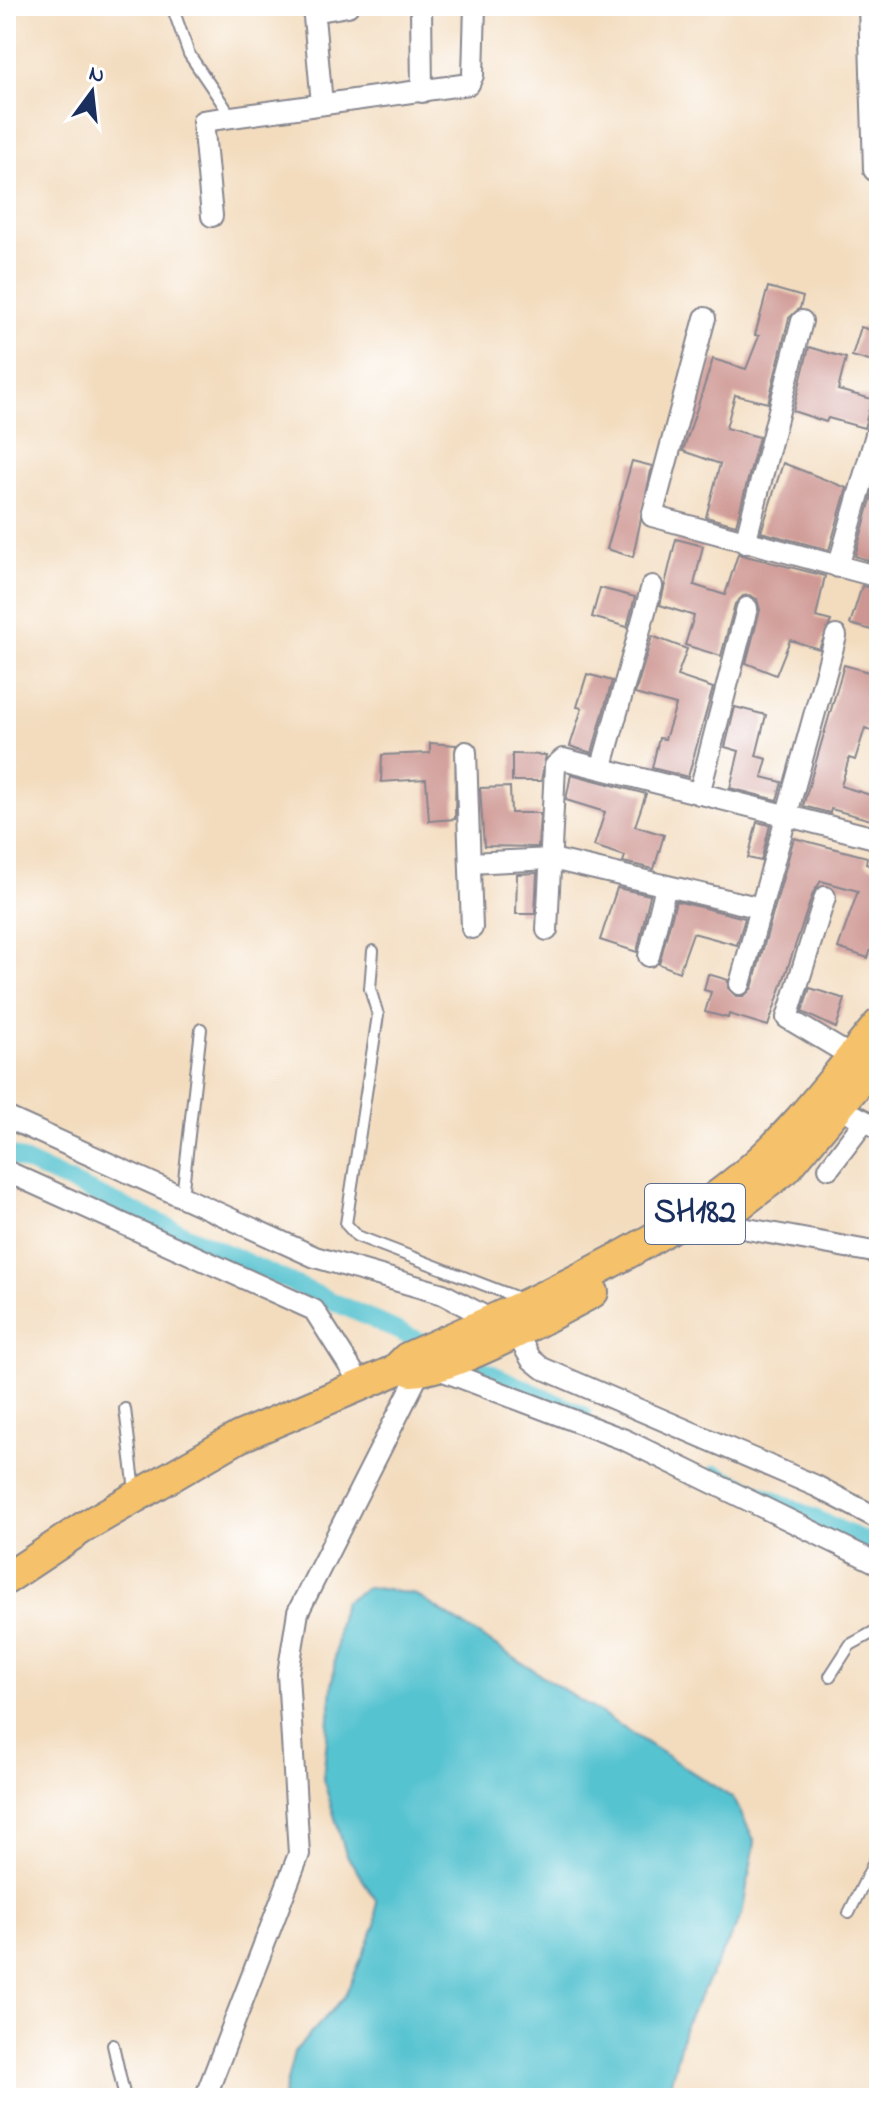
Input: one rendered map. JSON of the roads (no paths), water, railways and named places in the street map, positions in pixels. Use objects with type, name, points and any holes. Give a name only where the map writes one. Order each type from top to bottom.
[{"type":"main road","name":"SH182","points":[[498,1332],[530,1302],[786,1169],[851,1114],[871,1063],[879,1024]]},
{"type":"main road","name":"SH182","points":[[6,1579],[239,1437],[498,1332],[715,1223],[732,1197]]},
{"type":"street","points":[[322,104],[313,9],[348,6]]},
{"type":"street","points":[[421,6],[422,92]]},
{"type":"street","points":[[212,216],[201,129],[203,121],[469,84],[473,75],[475,6]]},
{"type":"street","points":[[869,6],[874,170]]},
{"type":"street","points":[[705,318],[652,516],[879,577]]},
{"type":"street","points":[[745,543],[802,321]]},
{"type":"street","points":[[838,567],[879,424]]},
{"type":"street","points":[[602,766],[652,586]]},
{"type":"street","points":[[699,794],[747,608]]},
{"type":"street","points":[[740,984],[836,636]]},
{"type":"street","points":[[466,752],[472,928]]},
{"type":"street","points":[[547,930],[557,760],[602,766],[699,794],[879,837]]},
{"type":"street","points":[[470,863],[552,859],[761,908]]},
{"type":"street","points":[[649,956],[666,886]]},
{"type":"street","points":[[825,897],[787,1018],[871,1063]]},
{"type":"street","points":[[829,1168],[851,1114]]},
{"type":"street","points":[[6,1117],[315,1257],[429,1289],[498,1332],[542,1368],[802,1480],[879,1519]]},
{"type":"street","points":[[6,1171],[314,1310],[362,1386]]},
{"type":"street","points":[[715,1223],[879,1253]]},
{"type":"street","points":[[205,2098],[299,1854],[288,1674],[298,1612],[428,1360],[625,1440],[879,1564]]},
{"type":"lane","points":[[172,6],[189,54],[231,116]]},
{"type":"lane","points":[[373,951],[370,989],[378,1015],[346,1224],[350,1232],[530,1302]]},
{"type":"lane","points":[[182,1197],[201,1029]]},
{"type":"lane","points":[[125,1409],[136,1497]]},
{"type":"lane","points":[[830,1676],[850,1645],[879,1629]]},
{"type":"lane","points":[[849,1913],[879,1852]]},
{"type":"lane","points":[[113,2045],[125,2098]]},
{"type":"water","points":[[368,1587],[416,1595],[734,1799],[755,1842],[742,1915],[685,2025],[667,2098],[283,2098],[294,2052],[345,1996],[376,1925],[376,1900],[346,1854],[323,1779],[338,1627],[344,1602]]},
{"type":"waterway","points":[[6,1153],[583,1415]]},
{"type":"waterway","points":[[716,1474],[879,1547]]}]
